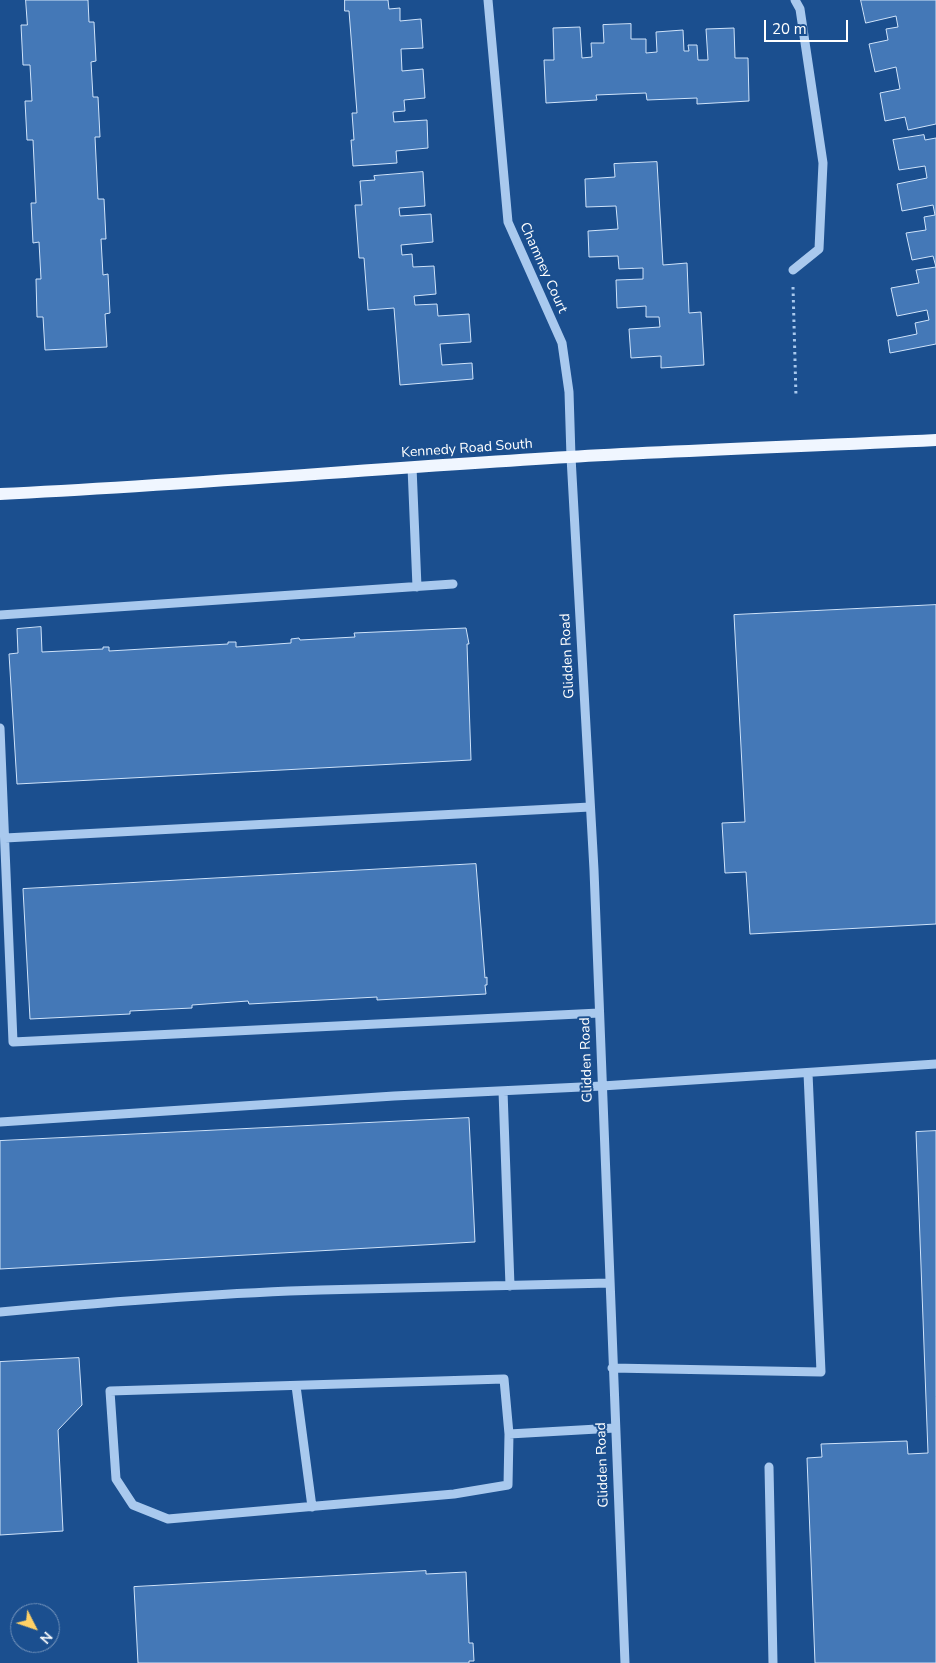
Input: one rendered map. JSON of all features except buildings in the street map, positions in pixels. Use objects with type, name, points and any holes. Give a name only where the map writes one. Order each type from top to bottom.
[{"type":"main road","name":"Kennedy Road South","points":[[0,494],[109,489],[571,457],[936,440]]},
{"type":"street","name":"Chamney Court","points":[[488,0],[508,222],[562,343],[570,392],[571,457]]},
{"type":"street","points":[[793,270],[819,249],[823,163],[800,9],[795,0]]},
{"type":"street","name":"Glidden Road","points":[[571,457],[590,807],[625,1663]]},
{"type":"street","points":[[412,467],[417,587]]},
{"type":"street","points":[[0,616],[453,584]]},
{"type":"street","points":[[0,728],[13,1042],[599,1012]]},
{"type":"street","points":[[5,838],[590,807]]},
{"type":"street","points":[[0,1122],[936,1064]]},
{"type":"street","points":[[612,1368],[822,1372],[808,1073]]},
{"type":"street","points":[[503,1091],[510,1286]]},
{"type":"street","points":[[0,1312],[131,1300],[320,1290],[609,1283]]},
{"type":"street","points":[[504,1379],[509,1434],[508,1485],[454,1494],[168,1519],[133,1505],[116,1479],[110,1391],[504,1379]]},
{"type":"street","points":[[296,1386],[312,1507]]},
{"type":"street","points":[[509,1434],[615,1428]]},
{"type":"street","points":[[769,1467],[772,1663]]},
{"type":"path","points":[[793,270],[796,397]]}]
